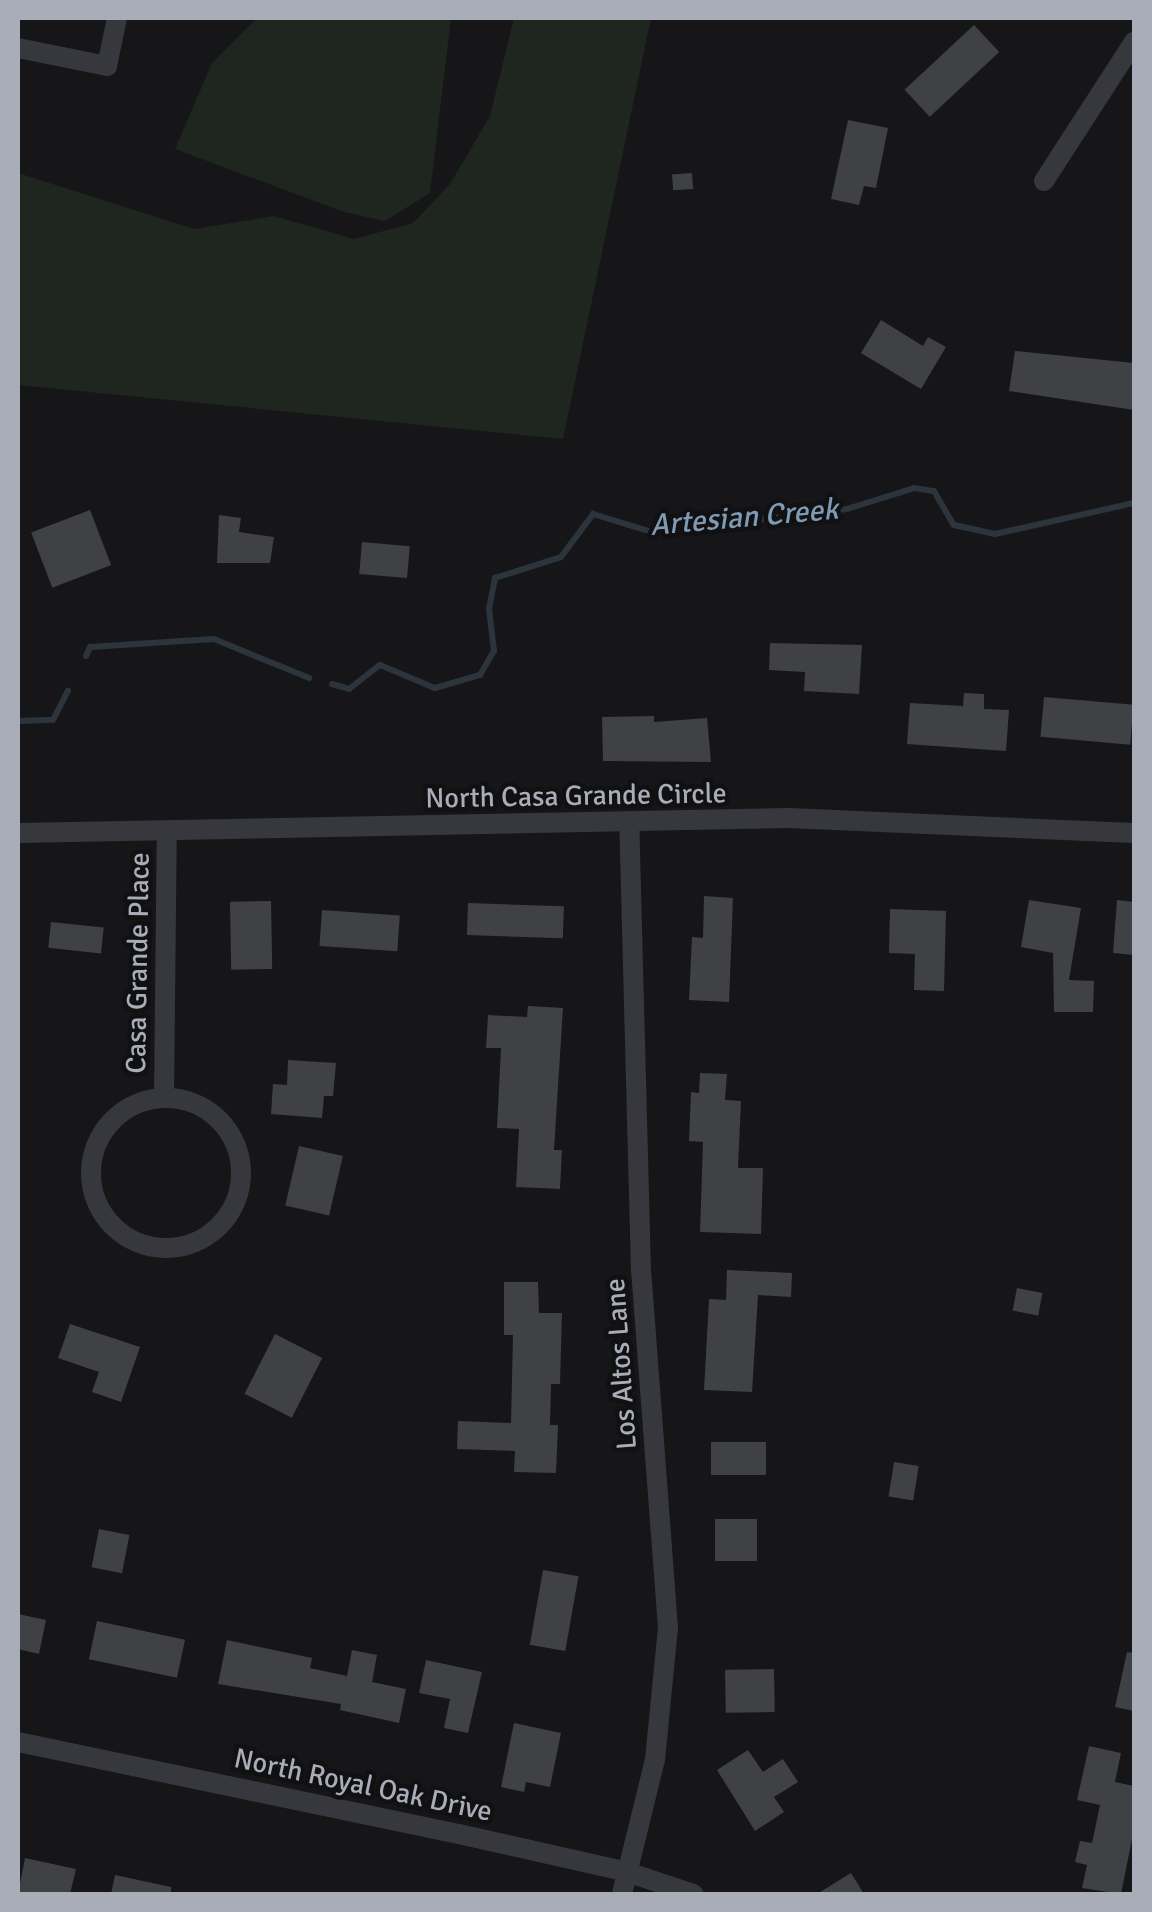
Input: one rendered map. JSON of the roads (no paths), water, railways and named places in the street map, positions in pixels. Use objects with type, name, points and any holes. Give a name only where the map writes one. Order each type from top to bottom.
[{"type":"street","points":[[18,48],[107,66],[117,18]]},
{"type":"street","points":[[1044,180],[1134,42]]},
{"type":"street","name":"North Casa Grande Circle","points":[[18,833],[788,818],[1134,833]]},
{"type":"street","name":"Los Altos Lane","points":[[622,1894],[655,1760],[668,1628],[641,1271],[629,824]]},
{"type":"street","name":"Casa Grande Place","points":[[164,1096],[167,830]]},
{"type":"street","name":"Casa Grande Place","points":[[164,1096],[214,1113],[240,1156],[242,1183],[226,1218],[196,1243],[170,1248],[146,1246],[107,1220],[90,1176],[94,1152],[120,1112],[164,1096]]},
{"type":"street","name":"North Royal Oak Drive","points":[[18,1742],[627,1872],[693,1894]]},
{"type":"waterway","name":"Artesian Creek","points":[[332,684],[349,689],[380,665],[435,688],[480,675],[494,651],[489,609],[495,578],[561,557],[593,514],[652,532],[847,509],[914,488],[934,491],[954,525],[995,534],[1134,503]]},
{"type":"waterway","name":"Artesian Creek","points":[[86,656],[90,647],[214,639],[309,678]]},
{"type":"waterway","name":"Artesian Creek","points":[[18,721],[53,720],[68,691]]}]
